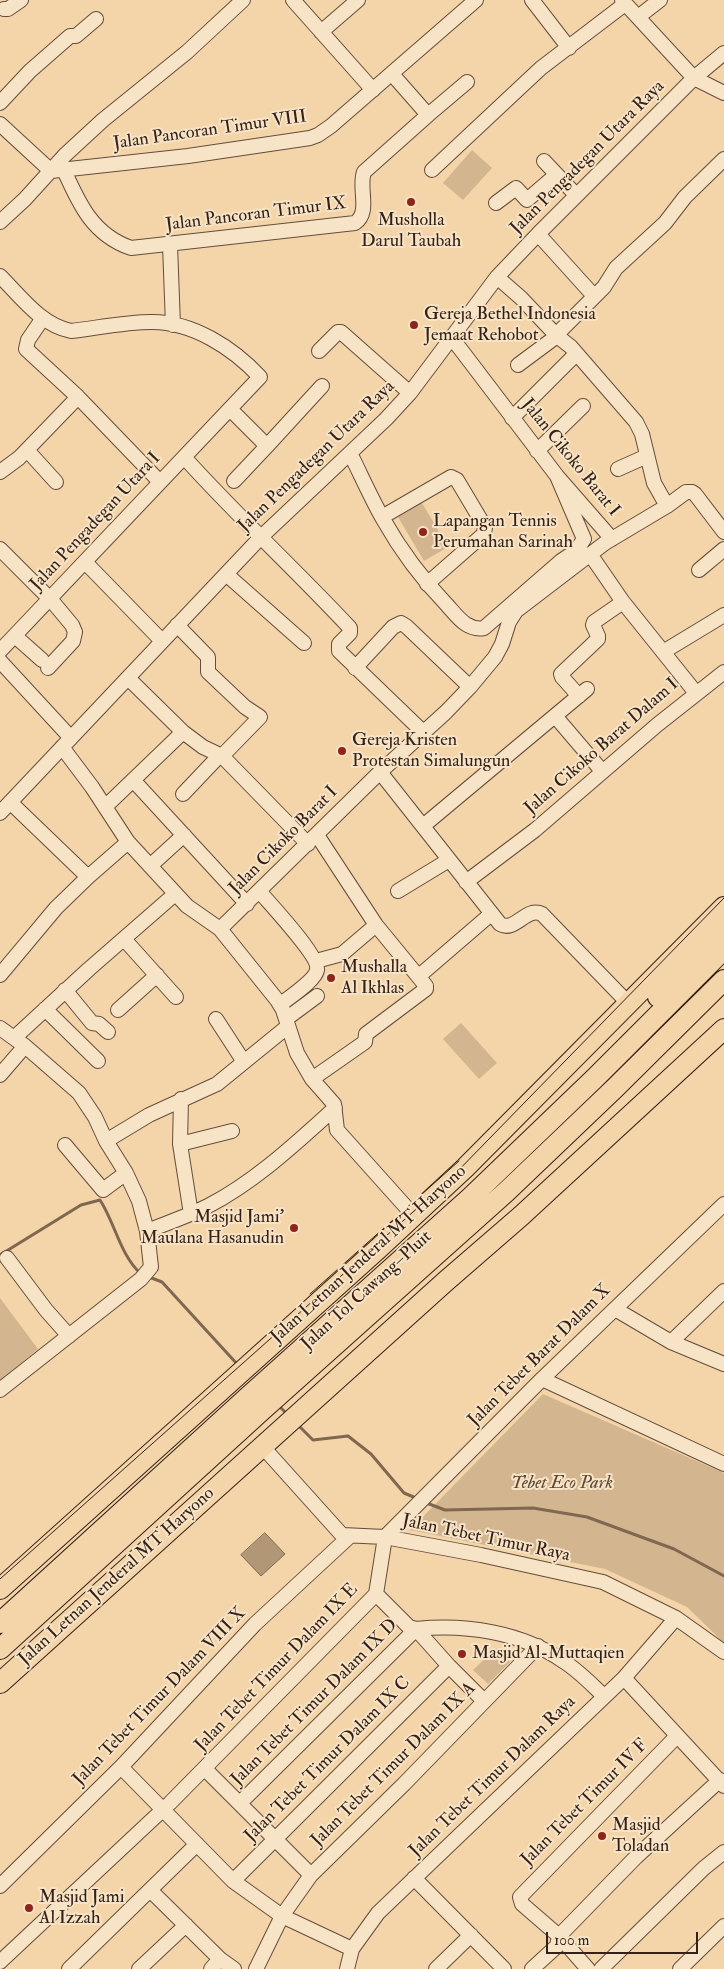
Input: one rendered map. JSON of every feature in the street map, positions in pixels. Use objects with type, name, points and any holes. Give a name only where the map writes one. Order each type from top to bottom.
[{"type":"highway","name":"Jalan Letnan Jenderal MT Haryono","points":[[0,1588],[414,1216],[552,1082],[724,907]]},
{"type":"highway","points":[[595,1078],[659,996],[724,925]]},
{"type":"highway","name":"Jalan Tol Cawang–Pluit","points":[[284,1378],[595,1078],[724,949]]},
{"type":"highway","name":"Jalan Tol Cawang–Pluit","points":[[0,1623],[284,1378],[493,1203],[616,1088],[724,980]]},
{"type":"highway","points":[[616,1088],[659,1056],[724,996]]},
{"type":"highway","name":"Jalan Letnan Jenderal MT Haryono","points":[[3,1683],[262,1446],[507,1228],[724,1029]]},
{"type":"highway","name":"Jalan Tol Cawang–Pluit","points":[[0,1649],[254,1404]]},
{"type":"street","points":[[1,8],[8,9],[21,0]]},
{"type":"street","points":[[0,222],[57,170],[103,120],[186,52],[243,0]]},
{"type":"street","points":[[293,0],[373,90]]},
{"type":"street","points":[[321,32],[358,0]]},
{"type":"street","points":[[532,0],[569,48]]},
{"type":"street","points":[[638,17],[660,0]]},
{"type":"street","points":[[432,170],[541,68],[569,48],[624,2],[694,78],[724,93]]},
{"type":"street","name":"Jalan Pancoran Timur VIII","points":[[57,170],[188,156],[310,138],[325,131],[392,74],[466,3]]},
{"type":"street","points":[[0,103],[30,71],[70,36],[76,36],[96,19]]},
{"type":"street","name":"Jalan Pengadegan Utara Raya","points":[[0,813],[261,537],[376,429],[410,393],[497,277],[576,195],[694,78],[724,53]]},
{"type":"street","points":[[392,74],[428,115]]},
{"type":"street","name":"Jalan Pancoran Timur IX","points":[[57,170],[85,213],[105,235],[116,243],[130,248],[355,223],[359,220],[362,213],[362,181],[364,172],[468,82]]},
{"type":"street","points":[[0,124],[57,170]]},
{"type":"street","points":[[518,366],[556,335],[604,287],[616,268],[665,223],[685,197],[724,159]]},
{"type":"street","points":[[544,161],[576,195]]},
{"type":"street","points":[[496,203],[516,188],[527,200],[556,175]]},
{"type":"street","points":[[538,234],[594,296]]},
{"type":"street","points":[[170,245],[173,325]]},
{"type":"street","points":[[0,276],[42,318],[60,329],[71,331],[154,322],[173,325],[195,331],[221,344],[260,377],[184,457]]},
{"type":"street","points":[[497,277],[521,298],[576,354],[636,422],[642,434],[654,483],[667,506]]},
{"type":"street","points":[[42,318],[28,340],[26,349],[78,398],[160,482]]},
{"type":"street","points":[[320,351],[338,332],[341,332],[410,393]]},
{"type":"street","name":"Jalan Cikoko Barat I","points":[[220,929],[313,840],[380,772],[446,712],[470,687],[495,657],[502,644],[509,622],[516,611],[612,539],[556,476],[452,338]]},
{"type":"street","points":[[512,418],[576,354]]},
{"type":"street","points":[[234,481],[322,386]]},
{"type":"street","points":[[0,472],[27,450],[78,398]]},
{"type":"street","points":[[537,451],[584,406]]},
{"type":"street","points":[[230,409],[267,446]]},
{"type":"street","points":[[27,450],[56,482]]},
{"type":"street","points":[[350,453],[382,517],[410,562],[427,584],[467,625],[477,629],[484,628],[561,561],[576,551],[584,539],[556,476]]},
{"type":"street","points":[[618,469],[647,456]]},
{"type":"street","name":"Jalan Pengadegan Utara I","points":[[0,651],[184,457],[219,496],[350,628],[350,633],[338,648],[355,668]]},
{"type":"street","points":[[382,517],[451,477],[457,480],[484,527],[484,534],[427,584]]},
{"type":"street","points":[[612,539],[667,506],[686,492],[692,492],[724,532]]},
{"type":"street","points":[[0,549],[50,599],[72,626],[75,636],[68,647],[45,664],[15,636]]},
{"type":"street","points":[[699,570],[724,549]]},
{"type":"street","name":"Jalan Cikoko Barat Dalam I","points":[[466,882],[554,814],[696,692],[623,602],[590,554]]},
{"type":"street","points":[[85,562],[162,641]]},
{"type":"street","points":[[226,574],[304,643]]},
{"type":"street","points":[[422,826],[583,693],[562,677],[562,674],[598,639],[593,625],[594,622],[623,602]]},
{"type":"street","points":[[663,652],[724,615]]},
{"type":"street","points":[[423,732],[355,668],[393,627],[401,623],[406,626],[470,687]]},
{"type":"street","points":[[177,625],[208,656],[208,672],[244,707],[260,717],[183,794]]},
{"type":"street","points":[[0,661],[67,742],[128,842],[175,894],[203,918],[220,929],[280,1004],[297,1053],[312,1078],[336,1108],[335,1124],[337,1130],[414,1216]]},
{"type":"street","points":[[696,692],[724,672]]},
{"type":"street","points":[[128,678],[183,732],[203,747],[221,755],[313,840],[376,925],[426,986],[426,989],[366,1034],[365,1042],[312,1078]]},
{"type":"street","points":[[555,716],[602,771]]},
{"type":"street","points":[[105,807],[183,732]]},
{"type":"street","points":[[380,772],[491,914],[504,926],[510,926],[531,912],[536,911],[542,914],[628,1003]]},
{"type":"street","points":[[133,780],[247,904]]},
{"type":"street","points":[[10,802],[88,877]]},
{"type":"street","points":[[150,866],[184,835]]},
{"type":"street","points":[[0,975],[56,908],[128,842]]},
{"type":"street","points":[[398,891],[449,860]]},
{"type":"street","points":[[260,892],[316,961],[317,971],[312,979],[280,1004]]},
{"type":"street","points":[[0,1075],[20,1042],[45,1009],[175,894]]},
{"type":"street","points":[[419,976],[491,914]]},
{"type":"street","points":[[316,961],[342,954],[376,925]]},
{"type":"street","points":[[124,939],[176,997]]},
{"type":"street","points":[[118,1010],[157,975]]},
{"type":"street","points":[[66,990],[92,1023],[99,1024],[108,1032]]},
{"type":"street","points":[[106,1141],[149,1115],[217,1084],[317,996]]},
{"type":"street","points":[[45,1009],[98,1061]]},
{"type":"street","points":[[216,1019],[244,1062]]},
{"type":"street","points":[[0,1028],[20,1042],[79,1093],[95,1117],[106,1141],[126,1174],[139,1201],[147,1231],[146,1275],[0,1390]]},
{"type":"street","points":[[181,1099],[180,1144],[191,1214]]},
{"type":"street","points":[[147,1231],[191,1214],[259,1175],[336,1108]]},
{"type":"street","points":[[180,1144],[232,1132]]},
{"type":"street","points":[[65,1145],[104,1190],[126,1174]]},
{"type":"street","name":"Jalan Tebet Barat Dalam X","points":[[385,1537],[542,1379],[724,1204]]},
{"type":"street","points":[[7,1258],[46,1310],[70,1336]]},
{"type":"street","points":[[670,1342],[724,1290]]},
{"type":"street","points":[[615,1309],[670,1342],[724,1364]]},
{"type":"street","points":[[542,1379],[724,1464]]},
{"type":"street","name":"Jalan Tebet Timur Raya","points":[[262,1446],[338,1533],[350,1536],[385,1537],[481,1555],[603,1582],[676,1618],[724,1652]]},
{"type":"street","name":"Jalan Tebet Timur Dalam VIII X","points":[[0,1886],[121,1767],[256,1624],[350,1536]]},
{"type":"street","name":"Jalan Tebet Timur Dalam IX E","points":[[0,1962],[205,1768],[376,1594],[385,1537]]},
{"type":"street","points":[[376,1594],[409,1627],[416,1629],[432,1628],[500,1633],[538,1646],[564,1661],[604,1696]]},
{"type":"street","name":"Jalan Tebet Timur Dalam Raya","points":[[347,1969],[352,1949],[378,1913],[624,1678],[676,1618]]},
{"type":"street","points":[[416,1629],[484,1701]]},
{"type":"street","name":"Jalan Tebet Timur Dalam IX D","points":[[240,1803],[416,1629]]},
{"type":"street","name":"Jalan Tebet Timur Dalam IX A","points":[[256,1969],[282,1916],[311,1875],[404,1784],[538,1646]]},
{"type":"street","name":"Jalan Tebet Timur Dalam IX C","points":[[233,1881],[449,1666]]},
{"type":"street","points":[[532,1969],[556,1946],[559,1936],[636,1857],[722,1783],[624,1678]]},
{"type":"street","name":"Jalan Tebet Timur IV F","points":[[559,1936],[522,1904],[520,1897],[678,1736]]},
{"type":"street","points":[[121,1767],[233,1881],[282,1916],[352,1949]]},
{"type":"street","points":[[205,1768],[311,1875]]},
{"type":"street","points":[[69,1969],[197,1844]]},
{"type":"street","points":[[600,1969],[704,1868],[724,1852]]},
{"type":"street","points":[[414,1878],[504,1969]]},
{"type":"street","points":[[150,1890],[186,1924],[215,1964],[234,1969]]},
{"type":"street","points":[[139,1969],[186,1924]]},
{"type":"street","points":[[680,1969],[724,1926]]},
{"type":"street","points":[[436,1969],[471,1935]]},
{"type":"street","points":[[559,1936],[588,1969]]},
{"type":"green space","points":[[472,150],[492,168],[463,200],[443,183]]},
{"type":"green space","name":"Lapangan Tennis Perumahan Sarinah","points":[[422,503],[448,547],[424,561],[398,517]]},
{"type":"green space","points":[[461,1023],[497,1063],[479,1079],[443,1039]]},
{"type":"green space","points":[[0,1298],[38,1349],[0,1380]]},
{"type":"green space","name":"Tebet Eco Park","points":[[543,1394],[724,1473],[724,1643],[687,1607],[605,1569],[410,1530]]},
{"type":"green space","points":[[496,1648],[510,1662],[488,1684],[473,1670]]},
{"type":"shaded area","points":[[265,1533],[285,1554],[261,1576],[241,1555]]},
{"type":"waterway","points":[[0,1255],[81,1205],[100,1200],[128,1258],[141,1274]]},
{"type":"waterway","points":[[149,1277],[162,1282],[238,1365]]},
{"type":"waterway","points":[[278,1405],[287,1414]]},
{"type":"waterway","points":[[297,1424],[313,1440],[348,1436],[371,1454],[404,1493],[416,1498]]},
{"type":"waterway","points":[[424,1502],[445,1510],[533,1508],[587,1517],[674,1549],[724,1576]]},
{"type":"tram line","points":[[0,1579],[449,1180],[724,898]]},
{"type":"tram line","points":[[310,1294],[459,1161]]},
{"type":"place","name":"Musholla Darul Taubah","points":[[411,202]]},
{"type":"place","name":"Gereja Bethel Indonesia Jemaat Rehobot","points":[[414,325]]},
{"type":"place","name":"Lapangan Tennis Perumahan Sarinah","points":[[423,532]]},
{"type":"place","name":"Gereja Kristen Protestan Simalungun","points":[[342,751]]},
{"type":"place","name":"Mushalla Al Ikhlas","points":[[331,978]]},
{"type":"place","name":"Masjid Jami' Maulana Hasanudin","points":[[294,1228]]},
{"type":"place","name":"Masjid Al-Muttaqien","points":[[462,1654]]},
{"type":"place","name":"Masjid Toladan","points":[[602,1836]]},
{"type":"place","name":"Masjid Jami Al Izzah","points":[[29,1908]]}]
